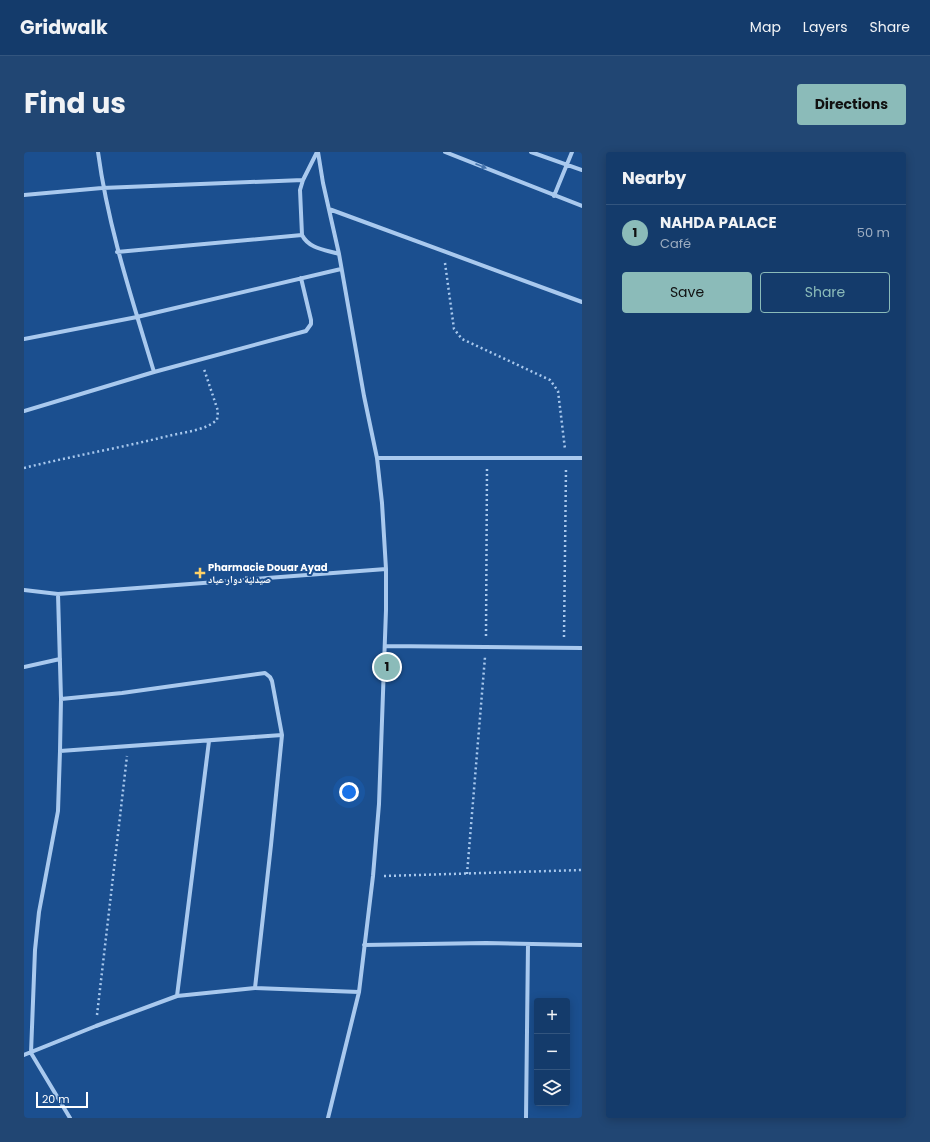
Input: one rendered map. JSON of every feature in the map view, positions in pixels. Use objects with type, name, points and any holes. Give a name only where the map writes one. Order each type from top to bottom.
[{"type":"street","points":[[98,152],[102,188],[118,252],[154,372]]},
{"type":"street","points":[[317,152],[303,180],[300,190],[302,235],[304,240],[312,247],[340,254]]},
{"type":"street","points":[[317,152],[340,254],[341,269],[364,396],[377,458],[382,503],[386,569],[385,646],[379,804],[374,876],[359,992],[328,1118]]},
{"type":"street","points":[[445,152],[582,206]]},
{"type":"street","points":[[531,152],[582,170]]},
{"type":"street","points":[[554,196],[572,152]]},
{"type":"street","points":[[24,196],[102,188],[303,180]]},
{"type":"street","points":[[329,209],[582,302]]},
{"type":"street","points":[[118,252],[302,235]]},
{"type":"street","points":[[24,339],[137,317],[341,269]]},
{"type":"street","points":[[24,411],[154,372],[306,331],[309,328],[311,320],[301,278]]},
{"type":"street","points":[[377,458],[582,458]]},
{"type":"street","points":[[24,590],[58,594],[386,569]]},
{"type":"street","points":[[58,594],[61,699],[58,811],[39,912],[31,1053],[70,1118]]},
{"type":"street","points":[[385,646],[582,648]]},
{"type":"street","points":[[24,667],[60,659]]},
{"type":"street","points":[[61,699],[122,693],[265,673],[270,677],[282,735],[254,988]]},
{"type":"street","points":[[60,751],[282,735]]},
{"type":"street","points":[[176,996],[209,741]]},
{"type":"street","points":[[364,945],[486,943],[582,945]]},
{"type":"street","points":[[526,1118],[528,944]]},
{"type":"street","points":[[24,1055],[176,996],[254,988],[359,992]]},
{"type":"path","points":[[443,251],[454,329],[457,334],[462,339],[550,380],[558,391],[566,458],[564,647]]},
{"type":"path","points":[[24,468],[149,441],[211,424],[217,420],[218,411],[200,359]]},
{"type":"path","points":[[467,874],[485,646],[488,458]]},
{"type":"path","points":[[96,1026],[128,746]]},
{"type":"path","points":[[374,876],[582,870]]},
{"type":"place","name":"Pharmacie Douar Ayad صيدلية دوار عياد","points":[[200,573]]},
{"type":"place","name":"NAHDA PALACE","points":[[387,667]]}]
